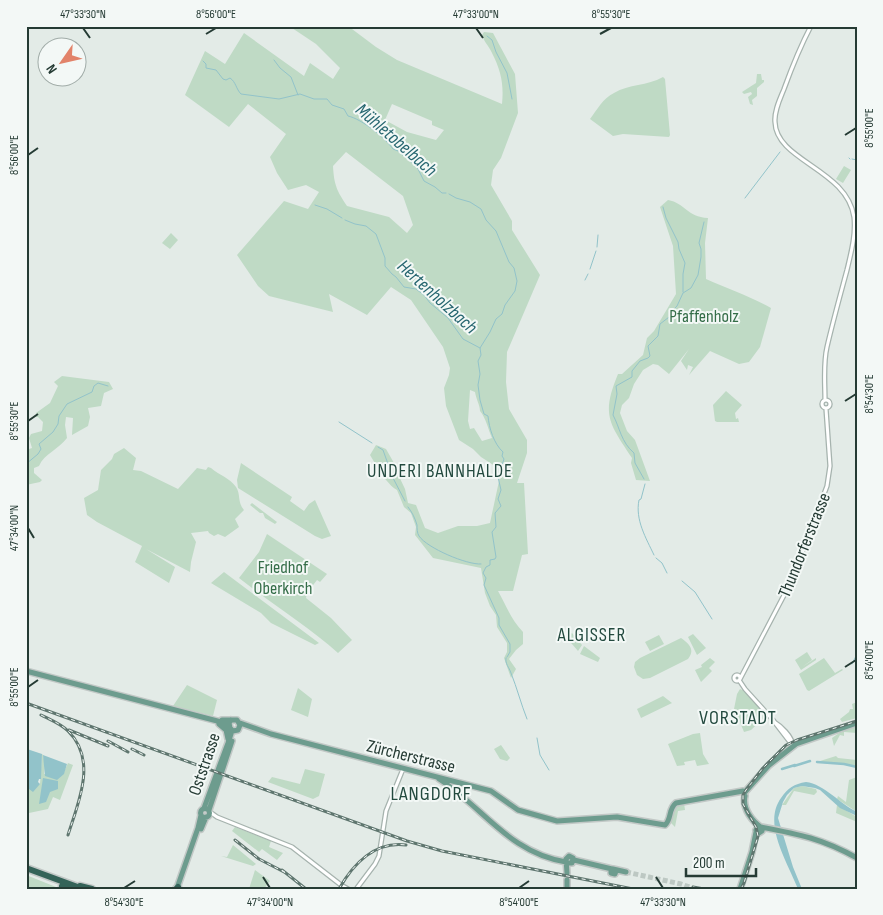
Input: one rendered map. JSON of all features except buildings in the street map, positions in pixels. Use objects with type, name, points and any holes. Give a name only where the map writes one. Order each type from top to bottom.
[{"type":"highway","points":[[26,868],[68,887],[92,889]]},
{"type":"highway","points":[[26,872],[68,887],[83,889]]},
{"type":"main road","name":"Zürcherstrasse","points":[[26,671],[491,791],[518,810],[554,820],[572,821],[617,817],[662,825],[666,824],[671,808],[677,803],[742,793]]},
{"type":"main road","name":"Zürcherstrasse","points":[[180,710],[234,726]]},
{"type":"main road","points":[[207,719],[222,725],[226,730],[228,735],[226,746]]},
{"type":"main road","points":[[742,889],[759,830],[746,808],[742,793],[788,747],[857,722]]},
{"type":"main road","name":"Oststrasse","points":[[206,813],[234,726]]},
{"type":"main road","name":"Oststrasse","points":[[179,887],[206,813],[234,726]]},
{"type":"main road","points":[[434,776],[450,787],[502,833],[522,845],[553,859],[625,873]]},
{"type":"main road","points":[[443,778],[450,787]]},
{"type":"main road","points":[[759,830],[772,830],[814,838],[857,858]]},
{"type":"main road","points":[[567,880],[567,889]]},
{"type":"street","name":"Thundorferstrasse","points":[[793,746],[788,736],[739,681],[792,580],[828,486],[830,464],[826,408],[823,408],[821,405],[825,400],[827,349],[852,246],[855,226],[854,216],[851,206],[842,191],[825,174],[785,145],[778,135],[775,122],[777,109],[792,67],[811,26]]},
{"type":"street","points":[[206,813],[292,847],[341,885],[350,889],[353,887],[357,888],[379,856],[386,811],[403,768]]},
{"type":"green space","points":[[289,26],[348,26],[397,60],[502,104],[503,90],[500,72],[482,35],[484,32],[493,33],[515,74],[518,113],[501,158],[493,170],[491,185],[512,221],[512,230],[540,275],[507,352],[506,382],[509,409],[527,440],[527,453],[517,483],[524,483],[528,554],[522,555],[513,591],[498,591],[512,617],[523,632],[523,644],[509,659],[516,669],[511,678],[504,658],[507,652],[507,643],[497,627],[496,615],[485,593],[481,568],[433,558],[415,535],[416,527],[411,513],[404,507],[397,490],[376,471],[376,465],[370,455],[376,445],[386,449],[405,489],[408,503],[416,505],[425,528],[438,533],[458,526],[477,526],[490,523],[499,481],[498,468],[459,440],[446,406],[444,388],[450,368],[443,347],[411,300],[391,287],[367,315],[329,294],[333,312],[269,296],[258,286],[237,255],[284,201],[308,209],[319,192],[306,185],[288,190],[277,173],[270,157],[286,134],[248,104],[229,127],[185,95],[205,51],[225,64],[244,33],[304,76],[310,63],[333,79],[340,68],[316,44]],"holes":[[[392,104],[432,121],[432,125],[444,130],[436,140],[407,132],[385,120]],[[346,152],[403,196],[413,225],[407,233],[389,217],[347,206],[337,188],[333,166]],[[470,390],[475,392],[480,411],[492,438],[482,441],[474,428],[470,429],[468,421]]]},
{"type":"green space","points":[[757,74],[761,74],[764,82],[757,88],[757,96],[752,100],[753,105],[750,104],[748,97],[752,94],[751,92],[744,94],[742,92],[756,83]]},
{"type":"green space","points":[[663,77],[665,79],[669,137],[623,134],[613,136],[590,119],[600,104],[610,95],[620,90]]},
{"type":"green space","points":[[844,166],[851,170],[843,183],[836,179]]},
{"type":"green space","name":"Pfaffenholz","points":[[668,200],[695,215],[708,218],[705,243],[706,279],[771,308],[760,347],[749,362],[739,364],[710,351],[689,375],[693,367],[688,365],[687,370],[681,361],[689,349],[669,374],[658,365],[653,364],[643,370],[634,384],[629,398],[622,405],[620,413],[627,431],[635,440],[650,481],[636,480],[631,463],[632,458],[613,427],[610,418],[610,400],[618,374],[622,374],[643,355],[647,338],[654,331],[676,294],[673,246],[660,207]]},
{"type":"green space","points":[[171,233],[178,240],[170,249],[162,243]]},
{"type":"green space","points":[[62,376],[109,382],[113,389],[104,393],[101,406],[88,408],[90,417],[88,426],[72,435],[73,418],[66,417],[67,438],[44,458],[39,466],[34,468],[34,473],[42,480],[26,485],[26,450],[32,448],[29,438],[31,434],[42,431],[43,422],[36,417],[36,413],[50,403],[58,386],[54,382]]},
{"type":"green space","points":[[726,391],[742,405],[735,413],[736,419],[738,418],[739,422],[715,421],[713,405]]},
{"type":"green space","points":[[124,448],[136,458],[133,470],[141,471],[178,489],[197,468],[206,470],[208,467],[211,468],[234,484],[240,504],[244,510],[235,519],[239,527],[225,537],[218,534],[214,536],[208,531],[191,533],[196,542],[190,572],[146,549],[175,567],[169,583],[135,562],[142,546],[87,515],[84,498],[98,490],[101,470],[112,459],[114,454]]},
{"type":"green space","points":[[241,463],[292,497],[290,501],[304,511],[315,500],[331,536],[322,539],[315,536],[238,488],[237,480]]},
{"type":"green space","points":[[252,503],[277,522],[275,524],[265,518],[263,513],[260,513],[250,505]]},
{"type":"green space","name":"Friedhof Oberkirch","points":[[267,534],[327,574],[320,582],[317,580],[307,593],[306,598],[331,618],[352,640],[338,653],[239,578],[259,552]]},
{"type":"green space","points":[[224,572],[319,643],[315,645],[271,623],[261,613],[211,583]]},
{"type":"green space","name":"ALGISSER","points":[[572,633],[582,645],[578,651],[566,637]]},
{"type":"green space","points":[[693,634],[706,648],[697,655],[688,637]]},
{"type":"green space","points":[[659,635],[664,644],[650,651],[645,642]]},
{"type":"green space","points":[[681,638],[691,649],[688,659],[650,678],[643,679],[637,675],[634,667],[635,662]]},
{"type":"green space","name":"ALGISSER","points":[[584,646],[600,658],[598,662],[580,654]]},
{"type":"green space","points":[[807,652],[812,660],[802,667],[816,658],[816,660],[801,670],[795,660]]},
{"type":"green space","points":[[710,658],[715,662],[709,668],[712,671],[701,682],[695,670],[702,667],[701,665]]},
{"type":"green space","points":[[824,658],[835,673],[843,670],[809,691],[799,674]]},
{"type":"green space","points":[[187,685],[217,700],[213,716],[173,706]]},
{"type":"green space","points":[[298,688],[312,699],[308,717],[291,710]]},
{"type":"green space","points":[[740,689],[747,692],[766,716],[751,730],[744,732],[739,720],[732,719],[737,694]]},
{"type":"green space","points":[[663,696],[672,703],[641,718],[637,709]]},
{"type":"green space","points":[[857,702],[857,718],[842,722],[840,719],[850,709],[853,709],[852,704]]},
{"type":"green space","points":[[857,725],[857,733],[844,732],[844,736],[840,735],[834,746],[832,738],[842,731]]},
{"type":"green space","points":[[700,733],[703,754],[709,764],[697,766],[695,760],[684,762],[685,765],[677,766],[668,744]]},
{"type":"green space","points":[[501,745],[510,758],[507,761],[500,759],[494,749]]},
{"type":"green space","points":[[42,754],[45,764],[44,774],[63,774],[68,763],[73,765],[60,800],[53,797],[48,809],[29,813],[26,812],[26,774],[29,789],[40,784]]},
{"type":"green space","points":[[836,756],[838,758],[857,760],[857,766],[820,761]]},
{"type":"green space","points":[[305,769],[325,774],[319,796],[313,799],[268,782],[272,777],[300,784]]},
{"type":"green space","points":[[857,777],[857,812],[837,799],[838,796],[846,802],[849,780]]},
{"type":"green space","points":[[802,786],[816,789],[817,792],[814,795],[794,791],[786,805],[782,805],[794,788]]},
{"type":"green space","points":[[684,803],[685,810],[678,811],[675,827],[671,823],[671,817],[676,805]]},
{"type":"green space","points":[[837,805],[857,817],[857,822],[836,813]]},
{"type":"green space","points":[[235,827],[271,841],[269,847],[283,853],[277,860],[262,849],[259,852],[232,831]]},
{"type":"green space","points":[[233,845],[256,864],[253,866],[221,856],[227,857]]},
{"type":"green space","points":[[255,870],[270,881],[264,889],[249,889]]},
{"type":"green space","points":[[26,875],[61,889],[26,889]]},
{"type":"water","points":[[27,749],[42,754],[41,779],[38,782],[40,784],[33,792],[29,789],[26,774]]},
{"type":"water","points":[[43,755],[67,764],[64,774],[57,780],[45,776]]},
{"type":"water","points":[[43,778],[58,781],[58,789],[50,792],[46,802],[39,804]]},
{"type":"water","points":[[806,782],[826,790],[857,812],[857,816],[840,808],[820,790],[815,788],[802,786],[794,788],[787,795],[778,818],[802,889],[798,889],[783,856],[775,831],[774,820],[776,808],[781,798],[792,787]]},
{"type":"waterway","points":[[487,36],[492,40],[507,73],[512,99]]},
{"type":"waterway","points":[[274,60],[291,77],[298,95]]},
{"type":"waterway","name":"Mühletobelbach","points":[[203,61],[206,64],[206,68],[216,70],[223,79],[230,78],[241,94],[279,99],[300,94],[314,99],[327,99],[332,105],[344,109],[348,116],[360,121],[373,130],[393,149],[417,167],[424,181],[442,193],[446,193]]},
{"type":"waterway","points":[[745,198],[780,152]]},
{"type":"waterway","points":[[852,159],[857,160]]},
{"type":"waterway","name":"Mühletobelbach","points":[[449,194],[470,202],[481,209],[486,220],[496,231],[509,262],[514,268],[517,281],[515,291],[505,305],[502,314],[496,319],[480,348],[481,355],[478,361],[480,400],[484,414],[488,416],[492,435],[503,452],[502,456],[504,459],[498,477],[501,490],[498,499],[501,506],[495,513],[496,527],[492,532],[496,557],[490,560],[490,565],[486,567],[483,573],[486,578],[484,585],[499,618],[499,625],[510,644],[510,652],[507,657]]},
{"type":"waterway","name":"Hertenholzbach","points":[[315,205],[327,209],[342,218]]},
{"type":"waterway","points":[[663,207],[685,263],[683,292]]},
{"type":"waterway","name":"Hertenholzbach","points":[[345,220],[366,226],[376,234],[385,258],[385,266],[392,274],[404,287],[416,289],[424,295],[430,303],[448,318],[463,339],[480,348]]},
{"type":"waterway","points":[[644,479],[635,463],[634,453],[623,440],[613,415],[617,394],[616,386],[632,377],[632,371],[640,361],[650,356],[648,346],[658,336],[660,324],[673,314],[683,293],[691,288],[698,275],[701,257],[699,243],[704,222]]},
{"type":"waterway","points":[[597,247],[598,235]]},
{"type":"waterway","points":[[590,269],[596,251]]},
{"type":"waterway","points":[[585,280],[588,274]]},
{"type":"waterway","points":[[26,464],[38,454],[41,449],[39,444],[53,432],[58,424],[59,416],[67,404],[92,392],[94,386],[98,383],[108,386]]},
{"type":"waterway","points":[[339,422],[372,443]]},
{"type":"waterway","points":[[378,447],[383,450],[393,478],[405,501]]},
{"type":"waterway","points":[[645,484],[641,499],[639,500],[639,515],[642,529],[654,555]]},
{"type":"waterway","points":[[408,507],[417,525],[418,535],[423,541],[448,555],[467,562],[481,564]]},
{"type":"waterway","points":[[656,558],[662,563],[667,573]]},
{"type":"waterway","points":[[682,581],[695,592],[712,619]]},
{"type":"waterway","points":[[852,664],[857,654]]},
{"type":"waterway","name":"Mühletobelbach","points":[[506,658],[527,719]]},
{"type":"waterway","name":"Mühletobelbach","points":[[537,738],[540,755],[549,770]]},
{"type":"waterway","points":[[794,766],[810,761]]},
{"type":"waterway","points":[[817,762],[857,767]]},
{"type":"waterway","points":[[782,769],[795,765]]},
{"type":"tunnel","points":[[626,872],[681,884],[695,889]]},
{"type":"railway","points":[[26,703],[407,841],[442,851],[633,889]]},
{"type":"railway","points":[[41,715],[68,731],[77,742],[82,755],[84,768],[83,782],[68,835]]},
{"type":"railway","points":[[741,889],[758,836],[756,827],[743,804],[743,795],[746,790],[763,768],[786,745],[857,721]]},
{"type":"railway","points":[[69,730],[108,746]]},
{"type":"railway","points":[[108,741],[128,752]]},
{"type":"railway","points":[[132,749],[144,755]]},
{"type":"railway","points":[[235,840],[259,859],[286,873]]},
{"type":"railway","points":[[339,889],[351,871],[366,856],[384,847],[406,845]]},
{"type":"railway","points":[[282,870],[306,889]]},
{"type":"railway","points":[[693,887],[704,889]]},
{"type":"district","name":"UNDERI BANNHALDE","points":[[440,470]]},
{"type":"district","name":"ALGISSER","points":[[592,634]]},
{"type":"district","name":"VORSTADT","points":[[738,717]]},
{"type":"district","name":"LANGDORF","points":[[431,793]]}]
